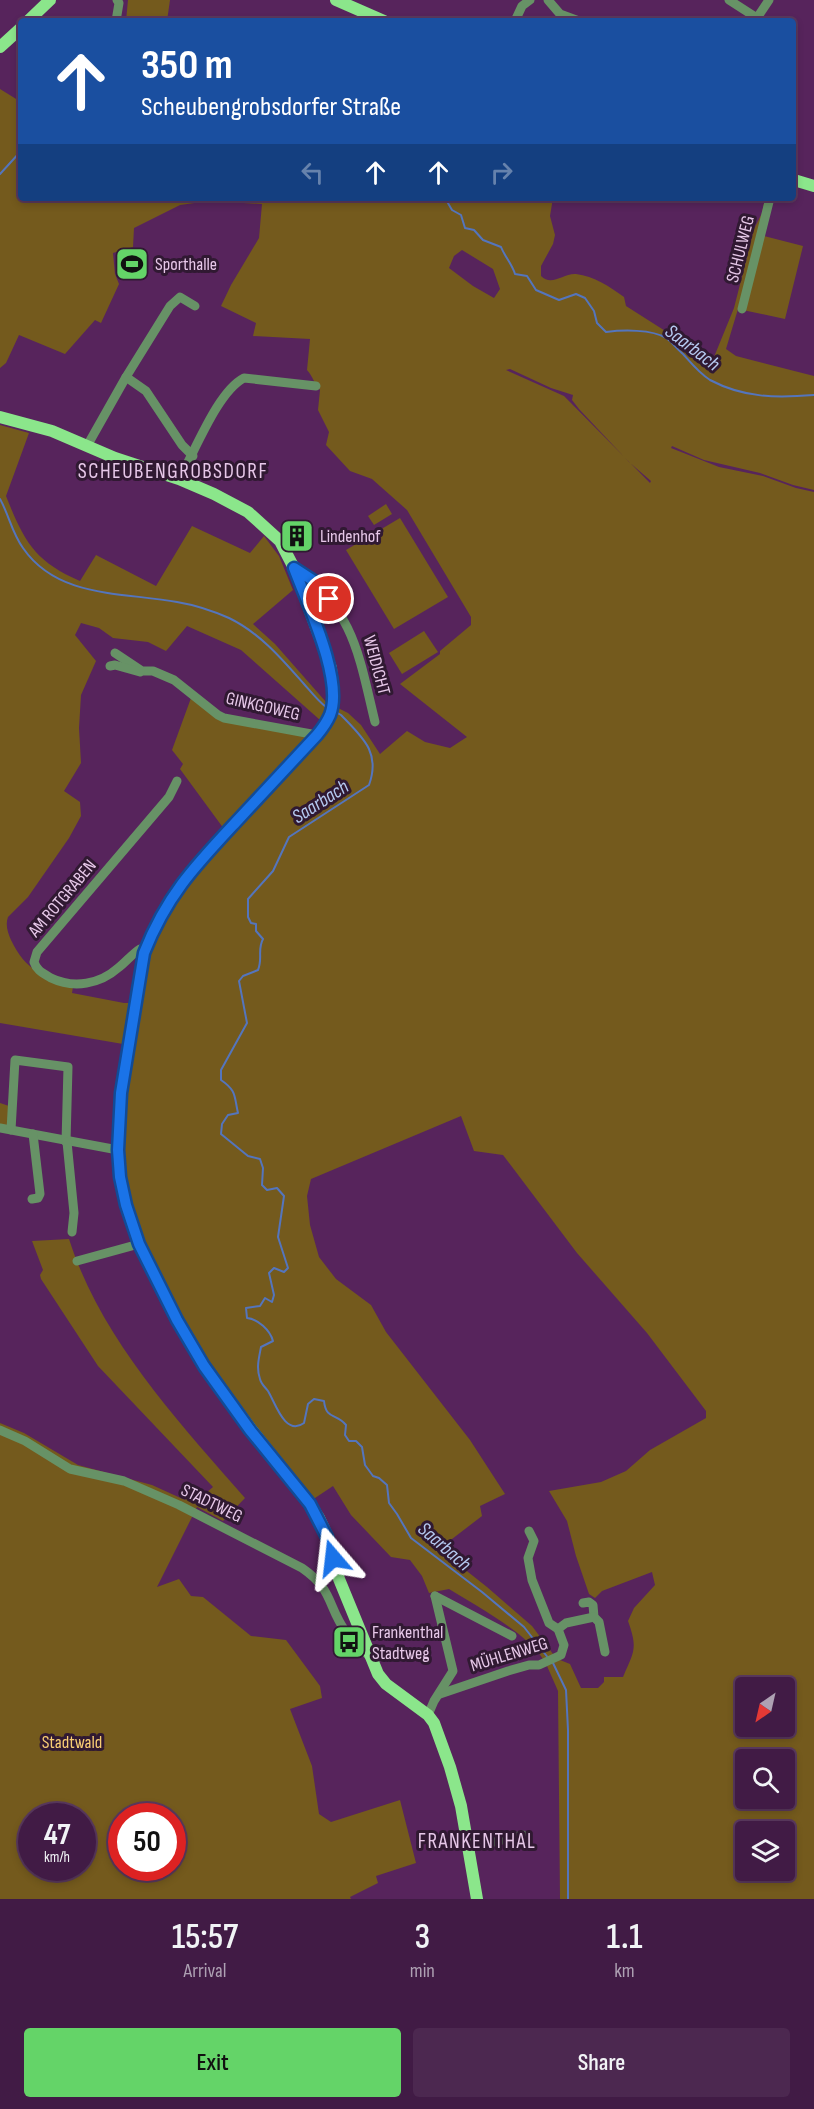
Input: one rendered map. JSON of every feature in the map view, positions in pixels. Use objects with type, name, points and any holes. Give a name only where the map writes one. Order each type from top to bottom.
[{"type":"main road","points":[[31,18],[50,0]]},
{"type":"main road","points":[[336,0],[377,18]]},
{"type":"main road","points":[[0,47],[18,31]]},
{"type":"main road","points":[[796,181],[814,186]]},
{"type":"main road","points":[[0,417],[52,431],[144,469],[180,480],[248,512],[280,541],[294,568],[331,668],[333,699],[330,715],[317,735],[189,872],[163,911],[146,949],[121,1093],[118,1150],[120,1177],[126,1205],[139,1244],[177,1320],[204,1366],[250,1430],[319,1518],[339,1579],[378,1674],[386,1684],[428,1715],[434,1723],[461,1806],[477,1899]]},
{"type":"street","points":[[116,18],[119,3],[117,0]]},
{"type":"street","points":[[516,18],[522,6],[530,0]]},
{"type":"street","points":[[548,0],[560,14],[571,18]]},
{"type":"street","points":[[729,0],[755,18]]},
{"type":"street","points":[[759,18],[769,0]]},
{"type":"street","name":"SCHULWEG","points":[[742,309],[769,201]]},
{"type":"street","points":[[87,446],[170,306],[180,297],[195,306]]},
{"type":"street","points":[[126,377],[146,391],[182,445],[193,456]]},
{"type":"street","points":[[180,480],[215,410],[235,383],[244,378],[316,386]]},
{"type":"street","name":"WEIDICHT","points":[[294,568],[314,581],[342,615],[355,642],[375,722]]},
{"type":"street","name":"GINKGOWEG","points":[[116,653],[142,671]]},
{"type":"street","name":"GINKGOWEG","points":[[110,666],[115,665],[138,672],[153,671],[174,680],[224,718],[317,735]]},
{"type":"street","name":"AM ROTGRABEN","points":[[146,949],[140,949],[117,970],[82,985],[57,980],[39,971],[34,962],[38,952],[169,797],[177,782]]},
{"type":"street","points":[[11,1130],[15,1060],[68,1067],[66,1142],[74,1213],[72,1232]]},
{"type":"street","points":[[0,1128],[118,1150]]},
{"type":"street","points":[[32,1198],[38,1198],[40,1194],[33,1134]]},
{"type":"street","points":[[76,1261],[139,1244]]},
{"type":"street","name":"STADTWEG","points":[[0,1430],[25,1441],[66,1467],[79,1472],[124,1481],[179,1505],[302,1568],[320,1583],[331,1599],[346,1632],[370,1658]]},
{"type":"street","name":"MÜHLENWEG","points":[[440,1694],[508,1671],[544,1663],[561,1655],[564,1645],[558,1629],[549,1623],[532,1580],[528,1558],[534,1541],[529,1530]]},
{"type":"street","points":[[428,1715],[453,1671],[435,1596],[512,1636]]},
{"type":"street","points":[[583,1603],[592,1604],[594,1617],[599,1622],[605,1652]]},
{"type":"street","name":"MÜHLENWEG","points":[[558,1629],[566,1623],[594,1617]]},
{"type":"street","points":[[468,1848],[523,1835]]},
{"type":"green space","points":[[128,0],[170,0],[167,18],[126,18]]},
{"type":"green space","points":[[0,89],[18,100],[18,201],[209,201],[180,205],[134,228],[133,247],[113,253],[115,274],[119,284],[101,323],[95,320],[65,354],[19,335],[6,363],[0,368]]},
{"type":"green space","points":[[209,201],[552,201],[550,216],[555,235],[553,244],[541,266],[541,276],[553,280],[576,274],[602,282],[624,297],[626,306],[670,334],[704,365],[709,364],[714,357],[734,308],[754,229],[762,213],[764,201],[772,201],[764,236],[803,246],[785,319],[738,309],[726,349],[736,356],[814,376],[814,490],[760,473],[704,460],[672,446],[671,448],[719,467],[763,476],[814,492],[814,1899],[560,1899],[558,1691],[547,1666],[560,1660],[570,1664],[581,1688],[598,1688],[604,1682],[604,1677],[623,1677],[634,1644],[628,1621],[634,1608],[655,1585],[652,1572],[602,1591],[595,1598],[589,1594],[567,1521],[549,1491],[601,1482],[626,1471],[650,1450],[706,1418],[706,1411],[647,1333],[577,1253],[503,1155],[474,1151],[461,1116],[311,1179],[307,1196],[310,1225],[319,1257],[336,1279],[371,1305],[386,1332],[470,1440],[505,1494],[480,1506],[482,1516],[439,1549],[532,1626],[553,1654],[543,1659],[525,1639],[513,1630],[449,1589],[429,1593],[422,1576],[410,1560],[391,1557],[351,1515],[333,1486],[312,1500],[207,1363],[144,1245],[130,1205],[124,1174],[123,1044],[0,1023],[0,425],[29,433],[6,496],[32,548],[52,566],[80,581],[96,555],[156,586],[192,526],[250,553],[264,536],[279,556],[293,590],[253,624],[275,644],[326,702],[348,713],[361,725],[380,754],[407,731],[425,742],[450,748],[467,737],[400,684],[440,654],[440,651],[471,625],[471,617],[407,510],[372,479],[350,471],[326,445],[329,432],[318,410],[320,390],[307,370],[310,339],[253,336],[256,323],[221,306],[259,238],[262,204]],"holes":[[[462,250],[493,269],[500,289],[494,298],[449,268],[454,256]],[[510,369],[551,388],[573,395],[572,400],[579,409],[624,457],[564,396],[506,370]],[[631,463],[651,481],[650,483]],[[81,623],[99,628],[113,638],[148,642],[166,651],[187,626],[241,650],[320,720],[309,736],[221,720],[191,698],[172,750],[183,764],[180,769],[224,829],[173,886],[157,912],[145,945],[131,1003],[72,993],[73,987],[36,971],[29,966],[17,950],[7,926],[8,917],[28,897],[69,838],[81,816],[80,802],[64,791],[81,763],[79,728],[81,695],[96,661],[75,635]]]},
{"type":"green space","points":[[386,504],[392,514],[374,525],[368,516]]},
{"type":"green space","points":[[400,518],[448,597],[394,629],[346,550]]},
{"type":"green space","points":[[424,631],[438,652],[402,674],[389,653]]},
{"type":"green space","points":[[0,1103],[9,1106],[9,1127],[0,1126]]},
{"type":"green space","name":"Stadtwald","points":[[69,1239],[83,1276],[121,1345],[168,1409],[245,1498],[223,1521],[197,1507],[157,1587],[179,1579],[191,1596],[203,1597],[251,1636],[286,1640],[320,1686],[322,1698],[290,1709],[312,1766],[319,1814],[331,1822],[400,1800],[416,1863],[376,1876],[378,1883],[350,1897],[351,1899],[0,1899],[0,1423],[24,1433],[78,1465],[152,1485],[185,1500],[187,1497],[198,1500],[213,1487],[98,1366],[41,1279],[40,1275],[43,1270],[32,1241]]},
{"type":"waterway","name":"Saarbach","points":[[0,174],[18,154]]},
{"type":"waterway","name":"Saarbach","points":[[447,201],[452,210],[461,215],[465,228],[474,230],[483,240],[501,247],[515,274],[527,276],[536,290],[559,300],[576,294],[585,298],[594,311],[597,323],[606,332],[637,331],[660,335],[670,341],[695,368],[710,380],[735,390],[773,396],[814,395]]},
{"type":"waterway","name":"Saarbach","points":[[0,499],[23,548],[37,565],[54,577],[93,590],[184,603],[229,618],[251,631],[270,647],[326,707]]},
{"type":"waterway","name":"Saarbach","points":[[336,712],[362,738],[371,754],[373,763],[369,785],[289,837],[273,871],[248,899],[248,917],[251,923],[256,924],[256,931],[263,939],[260,947],[260,962],[258,970],[243,976],[239,981],[247,1023],[221,1070],[221,1080],[232,1091],[238,1113],[228,1115],[222,1124],[221,1134],[248,1156],[260,1159],[263,1168],[262,1185],[267,1190],[277,1188],[284,1196],[278,1237],[288,1268],[284,1272],[274,1268],[269,1273],[274,1295],[272,1302],[265,1298],[260,1306],[246,1308],[247,1318],[263,1326],[273,1341],[261,1347],[258,1363],[259,1375],[282,1416],[291,1425],[297,1426],[304,1423],[308,1404],[314,1399],[324,1401],[329,1414],[346,1425],[345,1435],[349,1441],[356,1441],[362,1447],[365,1465],[373,1476],[387,1485],[389,1503],[411,1538],[524,1627],[549,1659]]},
{"type":"waterway","name":"Saarbach","points":[[553,1663],[566,1690],[568,1899]]},
{"type":"place","name":"Sporthalle","points":[[132,264]]},
{"type":"place","name":"Lindenhof","points":[[297,536]]},
{"type":"place","name":"Frankenthal Stadtweg","points":[[349,1642]]},
{"type":"district","name":"SCHEUBENGROBSDORF","points":[[173,471]]},
{"type":"district","name":"FRANKENTHAL","points":[[477,1841]]},
{"type":"route","points":[[329,599],[314,581],[294,568],[331,668],[333,699],[330,715],[317,735],[189,872],[163,911],[150,936],[144,953],[134,1007],[121,1093],[118,1150],[120,1177],[126,1205],[139,1244],[177,1320],[204,1366],[250,1430],[310,1504],[319,1518],[333,1558]]}]
